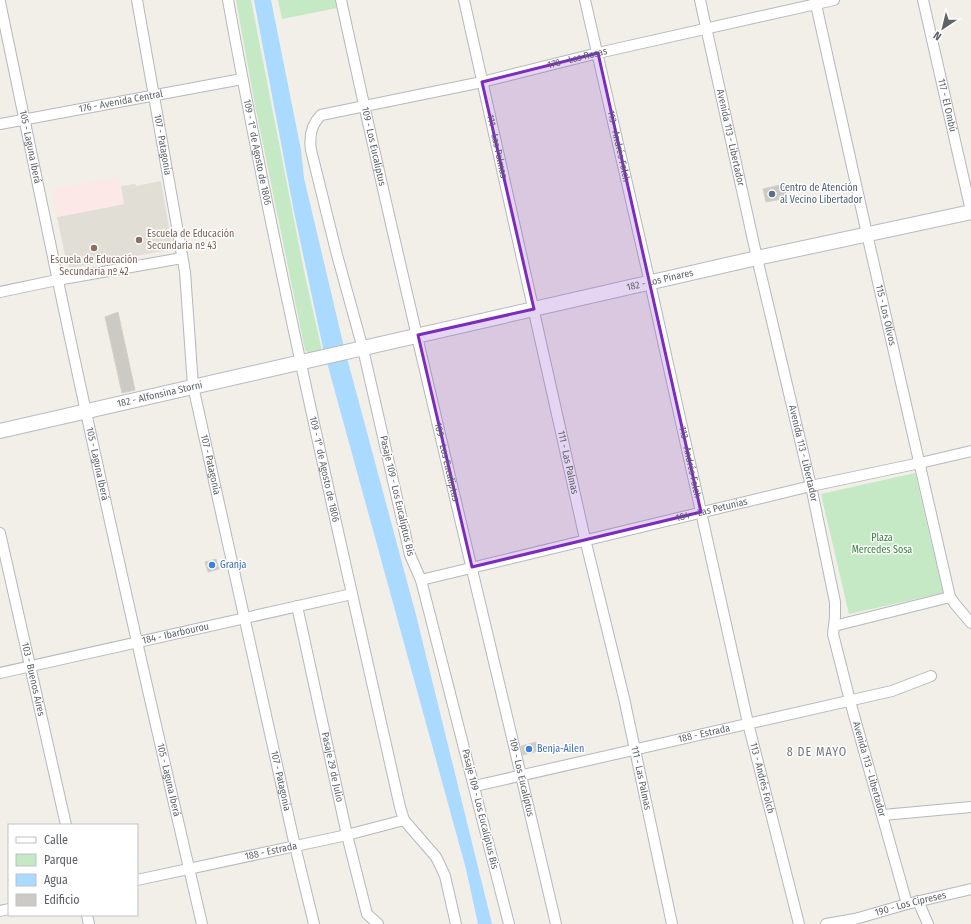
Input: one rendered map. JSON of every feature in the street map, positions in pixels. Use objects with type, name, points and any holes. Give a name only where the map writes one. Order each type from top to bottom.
[{"type":"street","name":"107 - Patagonia","points":[[137,0],[185,272],[193,386],[295,846],[314,924]]},
{"type":"street","name":"109 - 1° de Agosto de 1806","points":[[228,0],[242,79],[301,362],[404,820],[436,857],[444,876],[456,924]]},
{"type":"street","name":"109 - Los Eucaliptus","points":[[342,0],[364,106],[556,924]]},
{"type":"street","name":"111 - Las Palmas","points":[[464,0],[585,540],[635,750],[672,924]]},
{"type":"street","name":"113 - Andrés Folch","points":[[585,0],[748,723],[799,924]]},
{"type":"street","name":"Avenida 113 - Libertador","points":[[700,0],[757,258],[811,486],[835,602],[836,617],[833,634],[850,701],[907,904]]},
{"type":"street","name":"178 - Las Rosas","points":[[321,115],[482,82],[816,2],[834,0]]},
{"type":"street","name":"117 - El Ombú","points":[[923,0],[971,211]]},
{"type":"street","name":"105 - Laguna Iberá","points":[[0,2],[57,280],[137,642],[202,924]]},
{"type":"street","name":"115 - Los Olivos","points":[[816,2],[867,234],[950,597],[971,623]]},
{"type":"street","name":"176 - Avenida Central","points":[[0,124],[242,79]]},
{"type":"street","name":"Pasaje 109 - Los Eucaliptus Bis","points":[[321,115],[316,120],[310,134],[311,150],[337,255],[356,350],[410,555],[421,580],[510,924]]},
{"type":"street","name":"182 - Los Pinares","points":[[319,359],[757,258],[971,211]]},
{"type":"street","points":[[0,292],[57,280],[182,258]]},
{"type":"street","name":"182 - Alfonsina Storni","points":[[0,431],[193,386],[319,359]]},
{"type":"street","name":"184 - Las Petunias","points":[[421,580],[811,486],[971,451]]},
{"type":"street","name":"103 - Buenos Aires","points":[[0,533],[66,824]]},
{"type":"street","name":"184 - Ibarbourou","points":[[0,673],[244,617],[352,594]]},
{"type":"street","points":[[834,626],[950,597]]},
{"type":"street","name":"Pasaje 29 de Julio","points":[[297,606],[347,834],[368,914],[378,924]]},
{"type":"street","name":"188 - Estrada","points":[[475,786],[892,691],[931,676]]},
{"type":"street","points":[[883,815],[971,807]]},
{"type":"street","name":"188 - Estrada","points":[[138,880],[295,846],[404,820]]},
{"type":"street","name":"190 - Los Cipreses","points":[[826,924],[856,919],[918,901],[971,889]]},
{"type":"street","points":[[918,901],[928,924]]},
{"type":"highlighted area","points":[[598,53],[701,512],[472,567],[418,335],[534,309],[482,82]]},
{"type":"shaded area","points":[[119,177],[124,204],[57,217],[52,189]]},
{"type":"shaded area","points":[[161,181],[172,245],[168,250],[72,268],[67,265],[57,217],[124,204],[121,186],[135,184],[136,186]]},
{"type":"green space","points":[[236,0],[251,0],[304,271],[322,351],[310,354],[305,350],[254,100]]},
{"type":"green space","points":[[278,0],[335,0],[337,8],[282,19]]},
{"type":"green space","name":"Plaza Mercedes Sosa","points":[[915,473],[943,593],[849,614],[821,494]]},
{"type":"water","points":[[254,0],[271,0],[301,150],[304,178],[343,343],[416,615],[492,924],[478,924],[466,869],[323,348],[294,212]]},
{"type":"building","points":[[784,184],[787,198],[766,202],[763,189]]},
{"type":"building","points":[[118,312],[135,390],[122,393],[105,317]]},
{"type":"building","name":"Granja","points":[[216,559],[219,569],[208,572],[205,562]]},
{"type":"building","name":"Benja-Ailen","points":[[536,742],[538,751],[523,755],[521,746]]},
{"type":"place","name":"Centro de Atención al Vecino Libertador","points":[[772,194]]},
{"type":"place","name":"Escuela de Educación Secundaria nº 43","points":[[139,240]]},
{"type":"place","name":"Escuela de Educación Secundaria nº 42","points":[[94,248]]},
{"type":"place","name":"Granja","points":[[212,565]]},
{"type":"place","name":"Benja-Ailen","points":[[529,749]]},
{"type":"district","name":"8 DE MAYO","points":[[817,752]]}]
